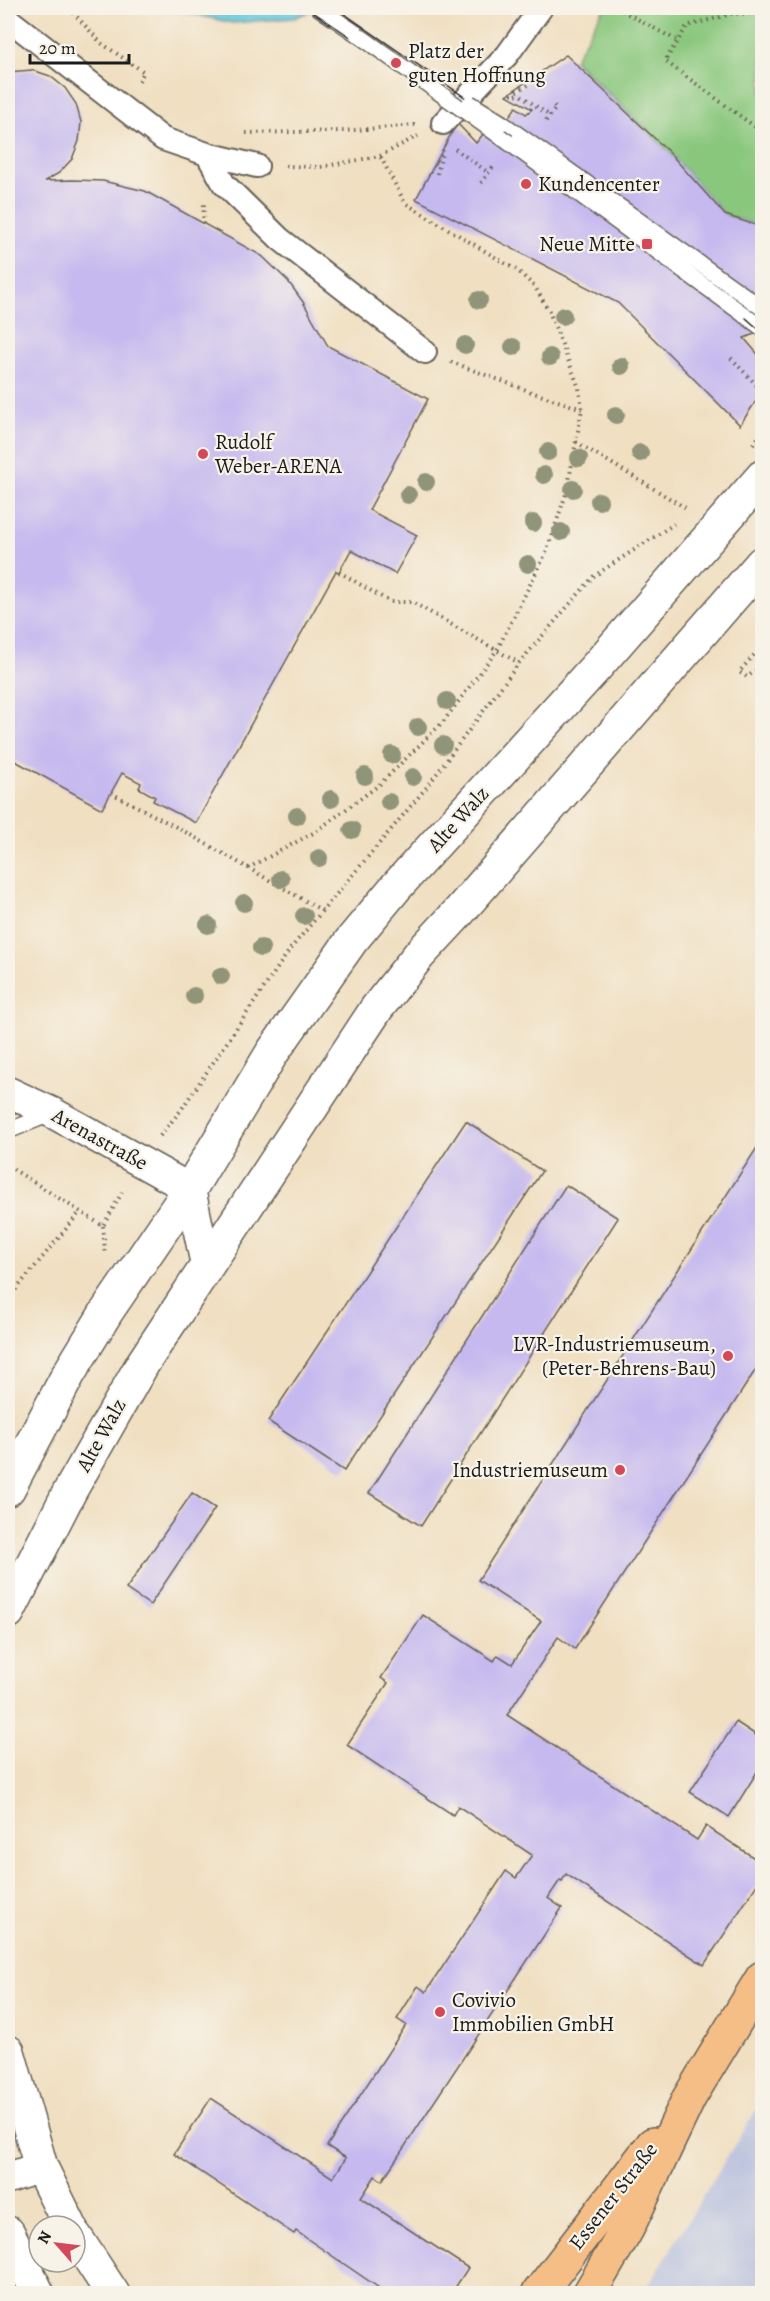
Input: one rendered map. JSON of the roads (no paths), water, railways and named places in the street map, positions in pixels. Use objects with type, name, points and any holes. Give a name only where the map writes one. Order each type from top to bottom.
[{"type":"main road","name":"Essener Straße","points":[[590,2294],[627,2229],[689,2098],[762,1978]]},
{"type":"main road","name":"Essener Straße","points":[[537,2294],[689,2098]]},
{"type":"street","points":[[443,123],[507,55],[541,8]]},
{"type":"street","points":[[8,19],[163,139],[207,154],[257,166]]},
{"type":"street","points":[[207,154],[224,184],[280,239],[426,352]]},
{"type":"street","name":"Alte Walz","points":[[8,1490],[74,1365],[107,1311],[190,1189],[272,1053],[351,941],[396,887],[597,666],[755,464]]},
{"type":"street","name":"Alte Walz","points":[[8,1612],[113,1412],[340,1061],[405,973],[762,562]]},
{"type":"street","name":"Arenastraße","points":[[8,1092],[53,1113],[190,1189]]},
{"type":"street","points":[[190,1189],[206,1265]]},
{"type":"street","points":[[8,2052],[41,2167],[64,2214]]},
{"type":"street","points":[[8,2178],[41,2167]]},
{"type":"street","points":[[8,2233],[38,2294]]},
{"type":"street","points":[[87,2254],[113,2294]]},
{"type":"lane","points":[[319,8],[762,328]]},
{"type":"lane","points":[[357,34],[502,123],[762,309]]},
{"type":"lane","points":[[8,1131],[53,1113]]},
{"type":"water","points":[[166,8],[317,8],[294,18],[232,23]]},
{"type":"tram line","points":[[307,8],[508,142]]},
{"type":"tram line","points":[[336,8],[502,123]]},
{"type":"tram line","points":[[746,318],[762,332]]},
{"type":"place","name":"Platz der guten Hoffnung","points":[[396,63]]},
{"type":"place","name":"Kundencenter","points":[[526,184]]},
{"type":"place","name":"Neue Mitte","points":[[647,244]]},
{"type":"place","name":"Rudolf Weber-ARENA","points":[[203,454]]},
{"type":"place","name":"LVR-Industriemuseum, (Peter-Behrens-Bau)","points":[[728,1356]]},
{"type":"place","name":"Industriemuseum","points":[[620,1470]]},
{"type":"place","name":"Covivio Immobilien GmbH","points":[[440,2012]]}]
